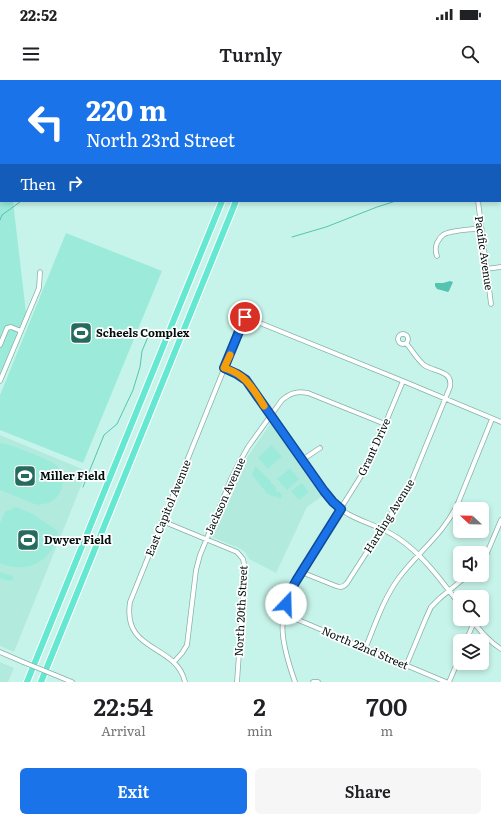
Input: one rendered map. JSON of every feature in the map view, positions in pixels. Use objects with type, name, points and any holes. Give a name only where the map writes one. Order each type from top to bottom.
[{"type":"highway","points":[[27,682],[222,202]]},
{"type":"highway","points":[[41,682],[236,202]]},
{"type":"street","name":"Pacific Avenue","points":[[478,202],[491,304]]},
{"type":"street","points":[[437,256],[436,246],[444,234],[481,228]]},
{"type":"street","points":[[486,269],[501,267]]},
{"type":"street","points":[[0,381],[39,288],[40,272]]},
{"type":"street","name":"East Capitol Avenue","points":[[185,682],[182,672],[174,662],[147,644],[133,629],[129,615],[129,607],[131,598],[245,317],[403,381]]},
{"type":"street","points":[[0,345],[7,328],[11,327],[21,331]]},
{"type":"street","name":"Harding Avenue","points":[[301,572],[336,586],[344,586],[382,529],[412,480],[451,384],[449,377],[424,364],[406,343]]},
{"type":"street","points":[[224,368],[246,380],[328,496],[341,509],[399,539],[419,555],[453,595]]},
{"type":"street","points":[[403,381],[501,422]]},
{"type":"street","name":"Grant Drive","points":[[295,682],[284,644],[283,632],[284,614],[289,594],[293,585],[368,465],[403,381]]},
{"type":"street","name":"Jackson Avenue","points":[[174,662],[182,653],[186,645],[196,570],[206,539],[236,468],[248,447],[280,403],[288,395],[295,392],[304,392],[385,424]]},
{"type":"street","points":[[366,649],[383,605],[393,586],[443,528],[455,509],[492,418]]},
{"type":"street","points":[[302,460],[320,448]]},
{"type":"street","points":[[489,548],[501,520]]},
{"type":"street","name":"North 20th Street","points":[[162,521],[238,552],[242,556],[245,569],[237,682]]},
{"type":"street","points":[[406,666],[429,611],[437,601],[459,582]]},
{"type":"street","name":"North 22nd Street","points":[[284,614],[406,666],[448,682]]},
{"type":"street","points":[[476,626],[486,638],[501,649]]},
{"type":"street","points":[[0,652],[72,682]]},
{"type":"street","points":[[448,682],[454,670]]},
{"type":"street","points":[[313,682],[318,682]]},
{"type":"shaded area","points":[[0,202],[13,202],[26,313],[0,375]]},
{"type":"shaded area","name":"Scheels Complex","points":[[66,233],[162,271],[83,463],[0,430],[0,395]]},
{"type":"shaded area","points":[[453,282],[448,292],[437,289],[435,286],[435,283]]},
{"type":"shaded area","points":[[271,423],[322,496],[307,507],[276,573],[249,559],[246,553],[241,549],[212,537],[248,456]]},
{"type":"shaded area","points":[[0,435],[87,471],[14,652],[0,646]]},
{"type":"shaded area","points":[[0,443],[28,452],[56,465],[59,468],[63,478],[62,488],[57,497],[49,503],[37,505],[0,490]]},
{"type":"shaded area","points":[[271,445],[282,456],[268,469],[258,458]]},
{"type":"shaded area","points":[[255,466],[270,480],[275,486],[276,491],[280,492],[282,495],[281,499],[266,493],[261,487],[252,475]]},
{"type":"shaded area","points":[[290,468],[299,479],[287,490],[277,479]]},
{"type":"shaded area","points":[[302,483],[309,492],[299,500],[291,491]]},
{"type":"shaded area","name":"Dwyer Field","points":[[16,507],[31,513],[58,531],[56,541],[51,550],[38,563],[30,566],[10,566],[0,563],[0,523],[5,512]]},
{"type":"shaded area","points":[[0,572],[12,576],[13,581],[0,578]]},
{"type":"shaded area","points":[[0,662],[14,668],[8,682],[0,682]]},
{"type":"waterway","points":[[0,220],[2,215],[20,202]]},
{"type":"waterway","points":[[292,237],[326,227],[393,202]]},
{"type":"waterway","points":[[83,487],[104,435],[117,424],[133,390],[140,367],[142,351],[148,337]]},
{"type":"slow traffic","points":[[230,355],[224,368],[243,378],[264,406]]},
{"type":"place","name":"Scheels Complex","points":[[81,333]]},
{"type":"place","name":"Miller Field","points":[[25,476]]},
{"type":"place","name":"Dwyer Field","points":[[28,540]]},
{"type":"route","points":[[245,317],[224,368],[246,380],[324,491],[341,509],[296,581],[289,594],[286,604]]}]
